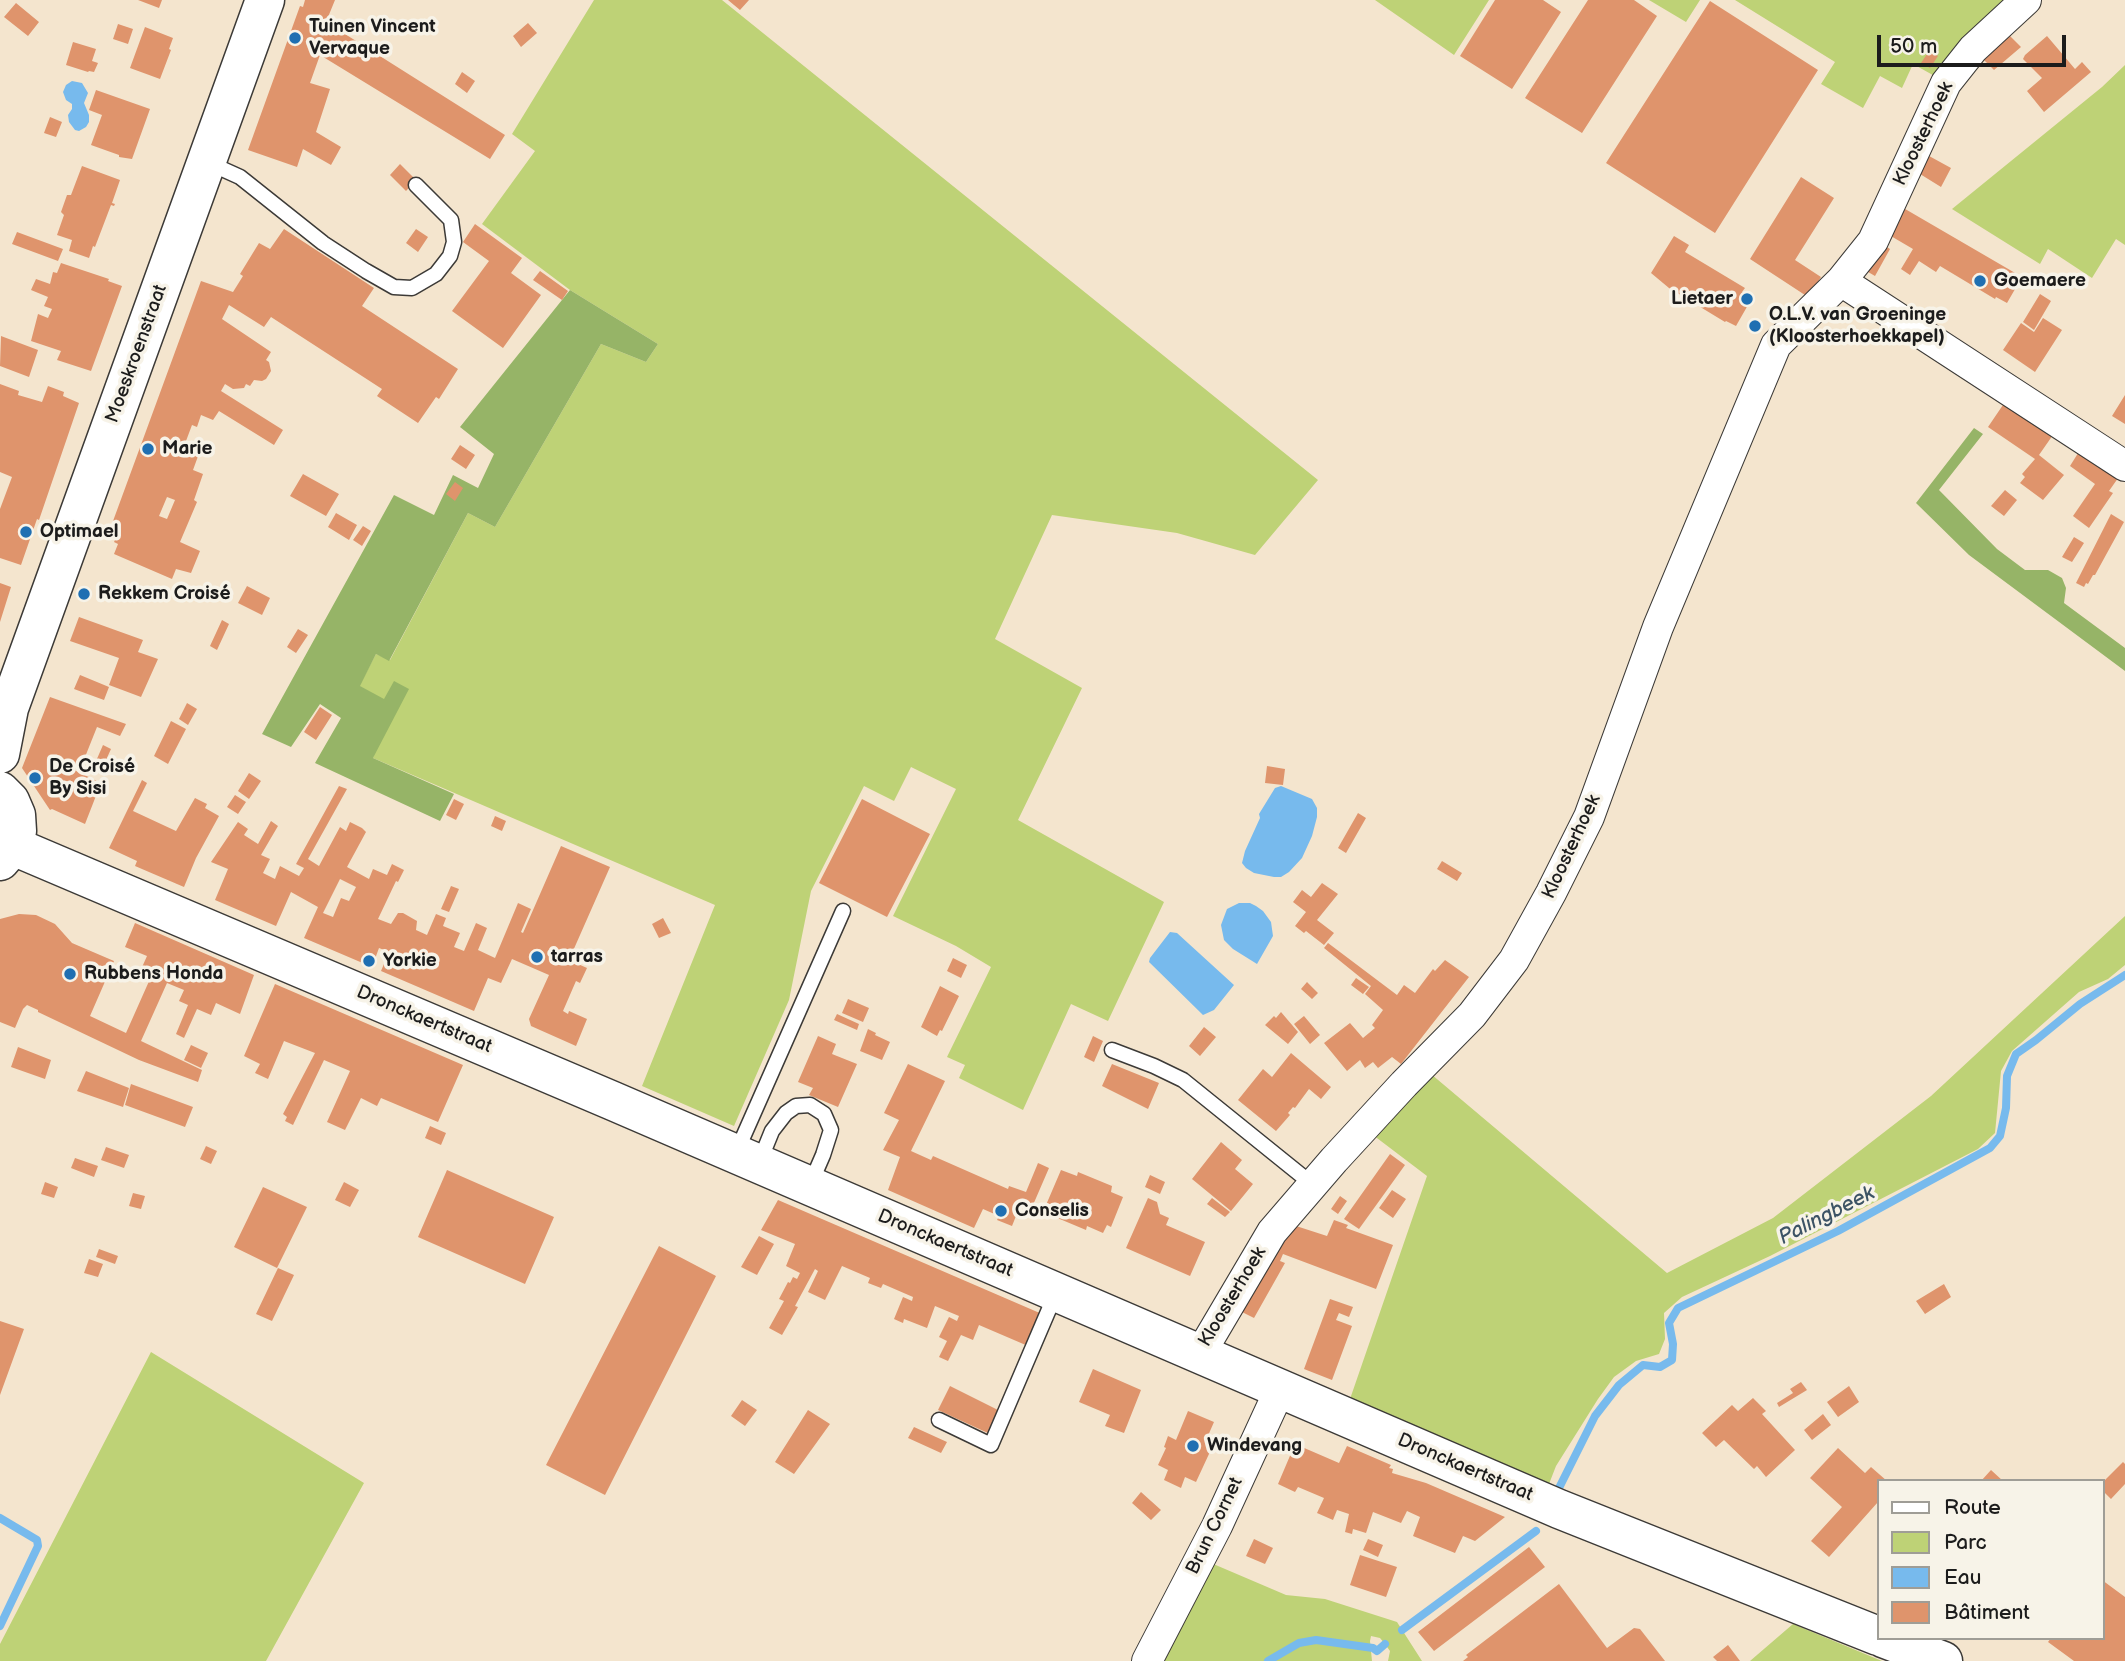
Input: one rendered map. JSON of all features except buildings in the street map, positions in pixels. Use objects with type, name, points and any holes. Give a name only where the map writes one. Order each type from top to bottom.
[{"type":"main road","name":"Moeskroenstraat","points":[[0,754],[5,715],[208,163],[265,0]]},
{"type":"main road","points":[[0,791],[10,802],[16,815],[17,831],[7,853]]},
{"type":"main road","name":"Dronckaertstraat","points":[[7,853],[747,1159],[1559,1508],[1876,1635]]},
{"type":"main road","name":"Dronckaertstraat","points":[[1889,1640],[1943,1661]]},
{"type":"street","name":"Kloosterhoek","points":[[1199,1354],[1272,1232],[1404,1084],[1472,1015],[1514,960],[1589,817],[1658,627],[1776,345],[1841,281],[1873,241],[1946,83],[1973,49],[2025,0]]},
{"type":"street","points":[[1841,281],[2125,466]]},
{"type":"street","name":"Brun Cornet","points":[[1147,1661],[1217,1526],[1280,1389]]},
{"type":"lane","points":[[208,163],[240,177],[323,243],[394,287],[412,288],[436,274],[450,256],[454,243],[451,220],[416,186]]},
{"type":"lane","points":[[747,1159],[843,911]]},
{"type":"lane","points":[[1112,1049],[1183,1080],[1312,1185]]},
{"type":"lane","points":[[747,1159],[786,1113],[796,1105],[810,1105],[824,1114],[831,1130],[810,1186]]},
{"type":"lane","points":[[939,1420],[991,1445],[1056,1292]]},
{"type":"green space","points":[[594,0],[722,0],[1318,480],[1255,555],[1177,533],[1052,515],[995,639],[1082,688],[1018,820],[1164,902],[1108,1021],[1071,1004],[1023,1110],[959,1078],[965,1065],[947,1057],[991,967],[956,946],[893,916],[956,789],[911,767],[894,801],[864,786],[811,891],[789,1000],[734,1126],[642,1086],[715,905],[373,758],[384,700],[359,686],[376,654],[390,660],[468,513],[495,527],[601,344],[646,362],[658,344],[570,290],[482,224],[535,151],[512,134]]},
{"type":"green space","points":[[1375,0],[1489,0],[1454,55]]},
{"type":"green space","points":[[1649,0],[1700,0],[1686,22]]},
{"type":"green space","points":[[1735,0],[2008,0],[1940,79],[1913,64],[1902,88],[1880,76],[1863,108],[1821,84],[1835,62]]},
{"type":"green space","points":[[2125,65],[2125,245],[2116,239],[2092,278],[2048,249],[2040,264],[1952,209],[2102,87]]},
{"type":"green space","points":[[570,290],[658,344],[646,362],[601,344],[495,527],[468,513],[389,661],[376,654],[360,686],[384,699],[394,681],[409,689],[373,758],[454,794],[440,821],[315,763],[341,718],[320,704],[291,747],[262,734],[394,495],[434,515],[453,475],[478,488],[494,454],[460,427]]},
{"type":"green space","points":[[1974,428],[1983,434],[1939,490],[1997,549],[2025,570],[2048,570],[2062,578],[2066,588],[2064,603],[2125,648],[2125,671],[1969,555],[1916,503]]},
{"type":"green space","points":[[2125,916],[2125,965],[2108,979],[2079,992],[2012,1051],[2001,1071],[1995,1133],[1978,1149],[1770,1256],[1682,1297],[1664,1313],[1665,1339],[1659,1354],[1636,1361],[1614,1377],[1556,1466],[1549,1484],[1350,1399],[1427,1176],[1369,1132],[1431,1074],[1667,1273],[1773,1218],[1931,1096]]},
{"type":"green space","points":[[151,1352],[364,1483],[266,1661],[0,1661],[0,1644]]},
{"type":"green space","points":[[1211,1563],[1286,1595],[1325,1599],[1397,1622],[1422,1661],[1388,1661],[1390,1651],[1380,1638],[1371,1636],[1372,1661],[1157,1661]]},
{"type":"green space","points":[[1793,1624],[1882,1661],[1750,1661]]},
{"type":"water","points":[[72,81],[82,83],[88,93],[84,103],[89,122],[79,131],[69,122],[68,115],[72,104],[66,100],[63,92],[66,85]]},
{"type":"water","points":[[1281,786],[1312,799],[1317,808],[1317,817],[1302,858],[1289,872],[1281,877],[1274,877],[1254,873],[1242,863],[1260,818],[1259,814],[1275,788]]},
{"type":"water","points":[[1239,903],[1256,906],[1271,922],[1273,936],[1257,964],[1224,940],[1221,925],[1227,909]]},
{"type":"water","points":[[1170,932],[1177,933],[1234,985],[1214,1010],[1203,1015],[1149,962]]},
{"type":"waterway","name":"Palingbeek","points":[[1559,1488],[1595,1416],[1619,1385],[1643,1365],[1660,1367],[1672,1360],[1673,1344],[1669,1323],[1678,1308],[1838,1231],[1990,1148],[2000,1136],[2006,1108],[2007,1076],[2016,1054],[2080,1004],[2125,975]]},
{"type":"waterway","points":[[0,1518],[37,1540],[38,1546],[0,1626]]},
{"type":"waterway","name":"Palingbeek","points":[[1402,1630],[1536,1531]]},
{"type":"waterway","name":"Palingbeek","points":[[1268,1661],[1299,1643],[1316,1640],[1373,1648],[1377,1651],[1385,1644]]},
{"type":"place","name":"Tuinen Vincent Vervaque","points":[[295,38]]},
{"type":"place","name":"Goemaere","points":[[1980,281]]},
{"type":"place","name":"Lietaer","points":[[1747,299]]},
{"type":"place","name":"O.L.V. van Groeninge (Kloosterhoekkapel)","points":[[1755,326]]},
{"type":"place","name":"Marie","points":[[148,449]]},
{"type":"place","name":"Optimael","points":[[26,532]]},
{"type":"place","name":"Rekkem Croisé","points":[[84,594]]},
{"type":"place","name":"De Croisé By Sisi","points":[[35,778]]},
{"type":"place","name":"tarras","points":[[537,957]]},
{"type":"place","name":"Yorkie","points":[[369,961]]},
{"type":"place","name":"Rubbens Honda","points":[[70,974]]},
{"type":"place","name":"Conselis","points":[[1001,1211]]},
{"type":"place","name":"Windevang","points":[[1193,1446]]}]
